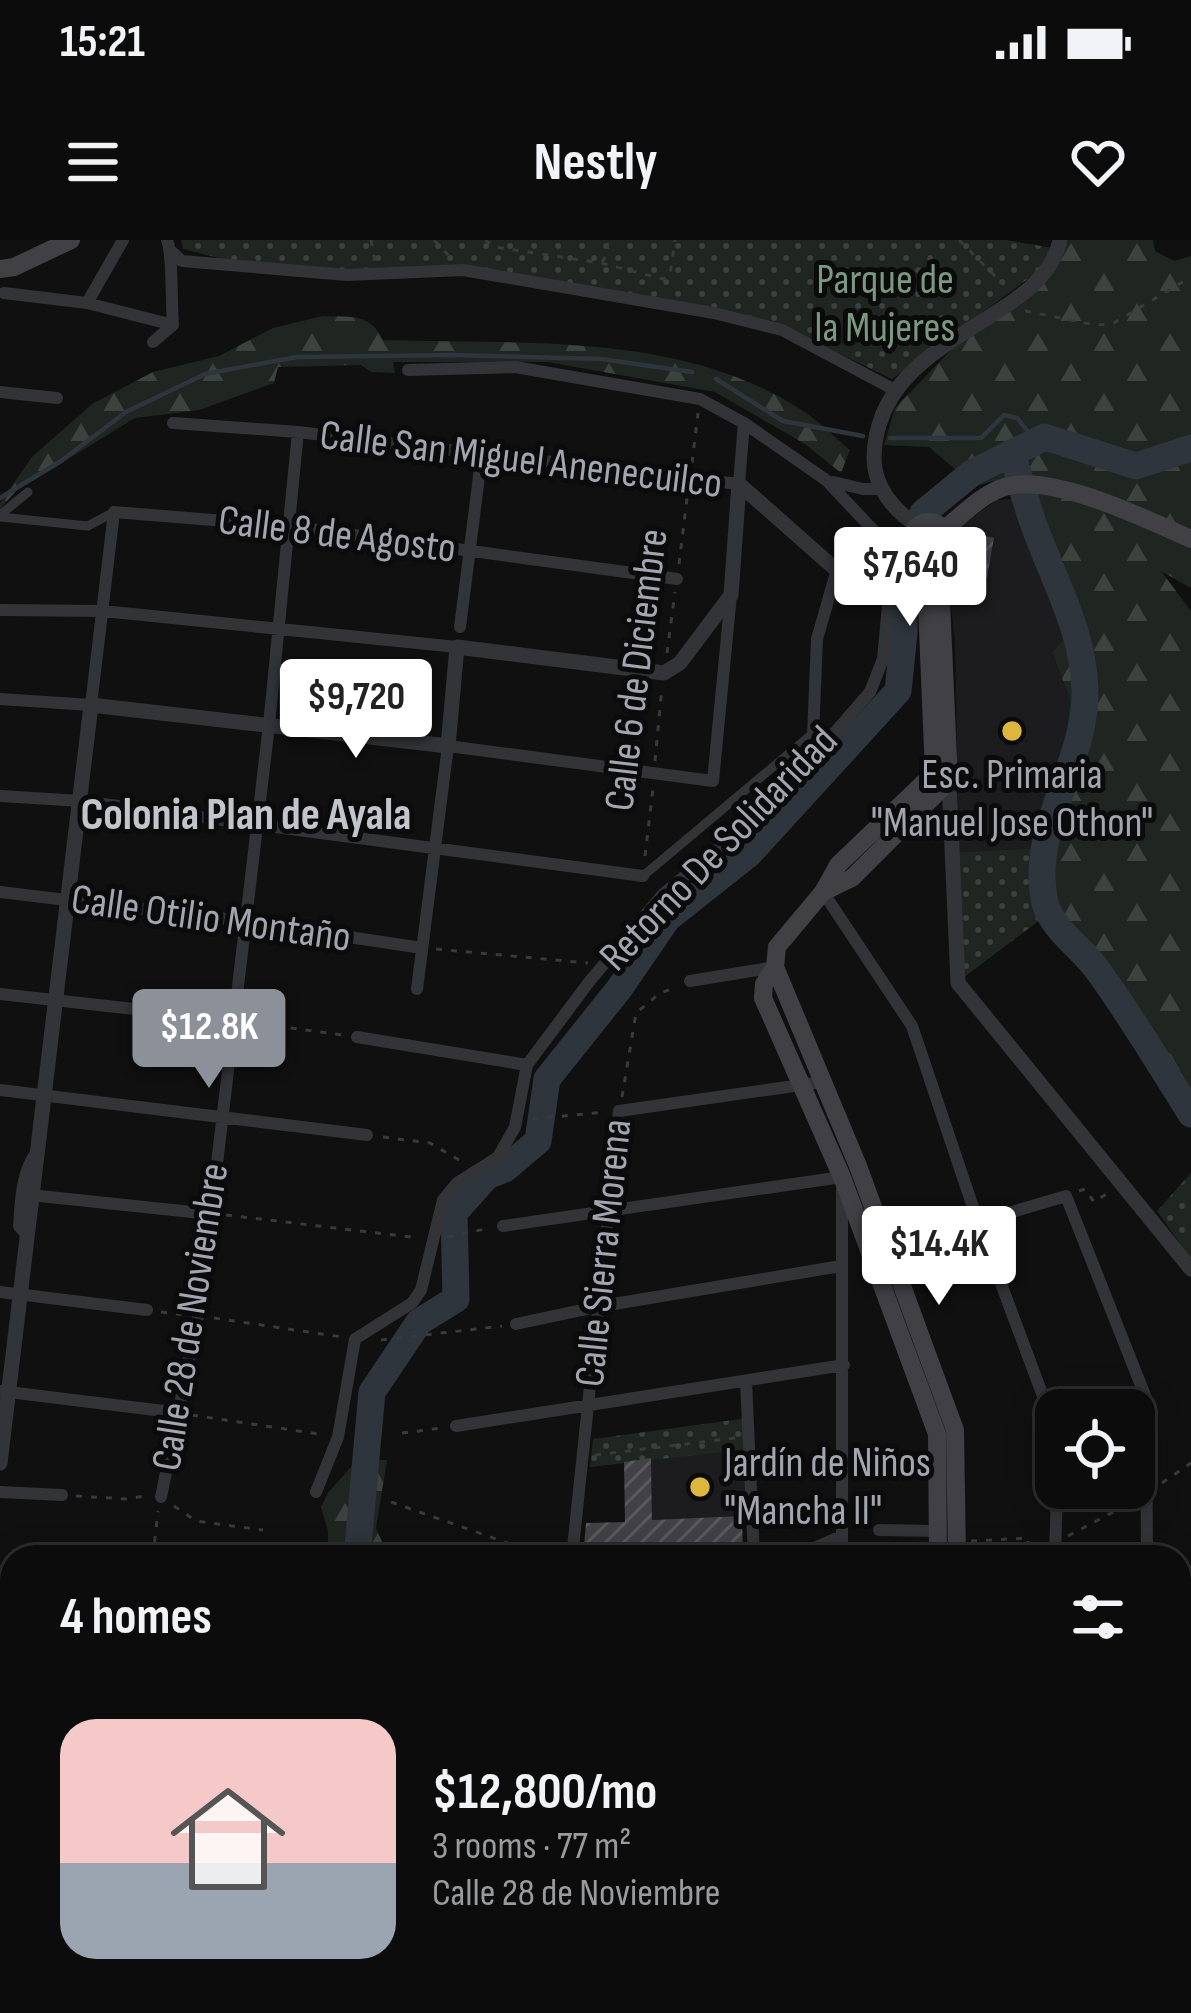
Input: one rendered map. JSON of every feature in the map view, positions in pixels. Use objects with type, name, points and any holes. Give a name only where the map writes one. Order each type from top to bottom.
[{"type":"main road","points":[[0,269],[71,240]]},
{"type":"main road","points":[[945,529],[992,493],[1040,484],[1144,518],[1191,539]]},
{"type":"main road","points":[[932,558],[913,550],[907,540],[931,522],[945,529]]},
{"type":"main road","points":[[938,1545],[937,1434],[842,1177],[763,998],[777,947],[823,892],[838,865],[941,777],[932,558],[947,544],[945,529]]},
{"type":"main road","points":[[775,967],[955,1430],[962,1545]]},
{"type":"street","points":[[88,303],[123,240]]},
{"type":"street","points":[[907,540],[874,470],[874,449],[893,389],[1041,275],[1060,240]]},
{"type":"street","points":[[170,246],[173,325]]},
{"type":"street","points":[[170,246],[182,261],[373,273],[463,270],[715,313],[782,330],[893,389]]},
{"type":"street","points":[[4,293],[88,303],[173,325]]},
{"type":"street","points":[[153,342],[173,325]]},
{"type":"street","points":[[408,370],[515,367],[700,399],[744,423],[907,540]]},
{"type":"street","points":[[0,392],[57,398]]},
{"type":"street","name":"Calle San Miguel Anenecuilco","points":[[173,423],[298,432],[739,484],[836,573]]},
{"type":"street","points":[[0,699],[269,724],[712,781],[744,423]]},
{"type":"street","name":"Calle 28 de Noviembre","points":[[161,1497],[217,1214],[221,1117],[269,724],[298,432]]},
{"type":"street","points":[[460,627],[482,453]]},
{"type":"street","points":[[826,480],[883,489]]},
{"type":"street","points":[[0,516],[28,492]]},
{"type":"street","points":[[0,1463],[4,1391],[20,1294],[114,512]]},
{"type":"street","name":"Calle 8 de Agosto","points":[[0,516],[88,526],[114,512],[288,526],[677,579]]},
{"type":"street","points":[[812,759],[817,639],[836,573],[847,576],[907,540]]},
{"type":"street","name":"Retorno De Solidaridad","points":[[355,1339],[412,1303],[421,1290],[448,1191],[498,1157],[515,1127],[527,1065],[604,964],[663,894],[739,831],[812,759],[870,692],[883,659],[907,540]]},
{"type":"street","points":[[0,610],[103,610],[278,626],[664,673],[680,663],[731,595]]},
{"type":"street","points":[[417,989],[457,647]]},
{"type":"street","points":[[0,796],[81,801],[643,876],[811,735]]},
{"type":"street","points":[[941,777],[958,983],[1191,1269]]},
{"type":"street","name":"Calle Otilio Montaño","points":[[0,892],[243,920],[422,948]]},
{"type":"street","points":[[823,892],[912,1026],[1040,1389]]},
{"type":"street","points":[[690,982],[775,967]]},
{"type":"street","points":[[0,994],[232,1020]]},
{"type":"street","points":[[357,1036],[527,1065]]},
{"type":"street","points":[[619,1112],[822,1082]]},
{"type":"street","points":[[0,1090],[367,1135]]},
{"type":"street","name":"Calle Sierra Morena","points":[[573,1545],[619,1112]]},
{"type":"street","points":[[26,1234],[19,1226],[21,1196],[26,1166],[36,1153]]},
{"type":"street","points":[[503,1226],[842,1177],[842,1545]]},
{"type":"street","points":[[30,1196],[217,1214]]},
{"type":"street","points":[[978,1222],[1066,1196],[1142,1389]]},
{"type":"street","points":[[517,1324],[596,1306],[841,1267]]},
{"type":"street","points":[[0,1292],[147,1310]]},
{"type":"street","points":[[316,1492],[338,1437],[355,1339]]},
{"type":"street","points":[[455,1426],[844,1365]]},
{"type":"street","points":[[746,1381],[754,1545]]},
{"type":"street","points":[[4,1391],[180,1413]]},
{"type":"street","points":[[0,1492],[62,1496]]},
{"type":"street","points":[[1056,1545],[1057,1509]]},
{"type":"street","points":[[1146,1509],[1147,1545]]},
{"type":"street","points":[[879,1530],[934,1545]]},
{"type":"street","points":[[821,1545],[842,1536]]},
{"type":"path","points":[[371,240],[373,273]]},
{"type":"path","points":[[434,240],[463,270]]},
{"type":"path","points":[[484,240],[495,247],[601,263],[663,279],[670,275],[675,240]]},
{"type":"path","points":[[601,263],[608,253],[607,240]]},
{"type":"path","points":[[959,240],[1023,310],[1095,325],[1112,324],[1191,277]]},
{"type":"path","name":"Calle 6 de Diciembre","points":[[643,876],[700,399]]},
{"type":"path","points":[[422,948],[604,964]]},
{"type":"path","name":"Calle Sierra Morena","points":[[619,1112],[636,1012],[660,993],[690,982]]},
{"type":"path","points":[[232,1020],[357,1036]]},
{"type":"path","points":[[534,1119],[619,1112]]},
{"type":"path","points":[[367,1135],[430,1143],[475,1171]]},
{"type":"path","points":[[1066,1196],[1085,1189],[1094,1202],[1114,1189]]},
{"type":"path","points":[[217,1214],[432,1239]]},
{"type":"path","points":[[891,1256],[978,1222]]},
{"type":"path","points":[[448,1236],[503,1226]]},
{"type":"path","points":[[147,1310],[198,1316]]},
{"type":"path","points":[[224,1319],[355,1339]]},
{"type":"path","points":[[401,1338],[517,1324]]},
{"type":"path","points":[[180,1413],[338,1437]]},
{"type":"path","points":[[402,1433],[455,1426]]},
{"type":"path","points":[[582,1456],[749,1436]]},
{"type":"path","points":[[1155,1488],[1191,1463]]},
{"type":"path","points":[[62,1496],[127,1499],[144,1494],[161,1497],[196,1521],[263,1530]]},
{"type":"path","name":"Calle 28 de Noviembre","points":[[154,1543],[161,1497]]},
{"type":"path","points":[[391,1502],[513,1545]]},
{"type":"path","points":[[1064,1545],[1122,1509]]},
{"type":"path","points":[[986,1545],[1028,1538],[1028,1545]]},
{"type":"shaded area","name":"Esc. Primaria \"Manuel Jose Othon\"","points":[[1014,499],[1063,639],[1052,654],[1070,699],[1065,763],[1042,848],[959,852],[955,642],[947,567],[987,577],[994,539],[956,529],[997,500]]},
{"type":"shaded area","name":"Jardín de Niños \"Mancha II\"","points":[[749,1449],[750,1516],[652,1520],[651,1458]]},
{"type":"green space","name":"Parque de la Mujeres","points":[[181,240],[1006,240],[1059,249],[1032,276],[892,379],[793,331],[465,266],[330,271],[231,261],[183,249]]},
{"type":"green space","points":[[1065,240],[1153,240],[1155,251],[1174,261],[1191,256],[1191,588],[1161,571],[1191,611],[1191,1114],[1098,971],[1049,913],[1045,900],[1042,848],[1065,763],[1070,699],[1052,653],[1063,639],[1014,499],[1025,496],[1018,475],[975,486],[929,447],[884,445],[895,408],[951,350],[1012,306]]},
{"type":"green space","points":[[323,316],[366,321],[383,340],[598,347],[703,366],[753,384],[800,409],[850,450],[841,473],[805,444],[715,392],[548,362],[393,362],[395,373],[371,372],[361,365],[278,367],[274,383],[199,410],[135,418],[16,491],[0,509],[32,457],[92,404],[153,372],[219,356],[273,328]]},
{"type":"green space","points":[[1042,848],[1049,913],[963,978],[959,852]]},
{"type":"green space","points":[[1191,1173],[1191,1259],[1157,1211]]},
{"type":"green space","points":[[748,1418],[749,1449],[590,1467],[593,1439]]},
{"type":"green space","points":[[357,1460],[387,1460],[376,1528],[384,1545],[328,1545],[321,1507]]},
{"type":"building","points":[[963,531],[994,538],[987,578],[953,568],[953,539]]},
{"type":"building","points":[[651,1458],[652,1520],[742,1516],[743,1545],[584,1545],[586,1523],[625,1522],[624,1462]]},
{"type":"waterway","points":[[0,498],[61,461],[126,412],[205,374],[297,357],[601,359],[692,372]]},
{"type":"waterway","points":[[716,379],[783,421],[863,436]]},
{"type":"waterway","points":[[890,438],[981,438],[1004,415],[1017,418],[1036,442]]},
{"type":"waterway","points":[[1191,448],[1136,466],[1045,437],[1012,453],[1075,631],[1085,689],[1077,744],[1044,848],[1045,903],[1060,929],[1109,985],[1191,1114]]},
{"type":"waterway","points":[[923,513],[972,473],[1012,453]]},
{"type":"waterway","points":[[358,1545],[372,1392],[419,1322],[456,1299],[454,1213],[487,1176],[505,1169],[538,1141],[547,1079],[667,919],[749,854],[898,691],[904,557]]},
{"type":"place","name":"Esc. Primaria \"Manuel Jose Othon\"","points":[[1012,731]]},
{"type":"place","name":"Jardín de Niños \"Mancha II\"","points":[[700,1487]]},
{"type":"district","name":"Colonia Plan de Ayala","points":[[246,815]]}]
